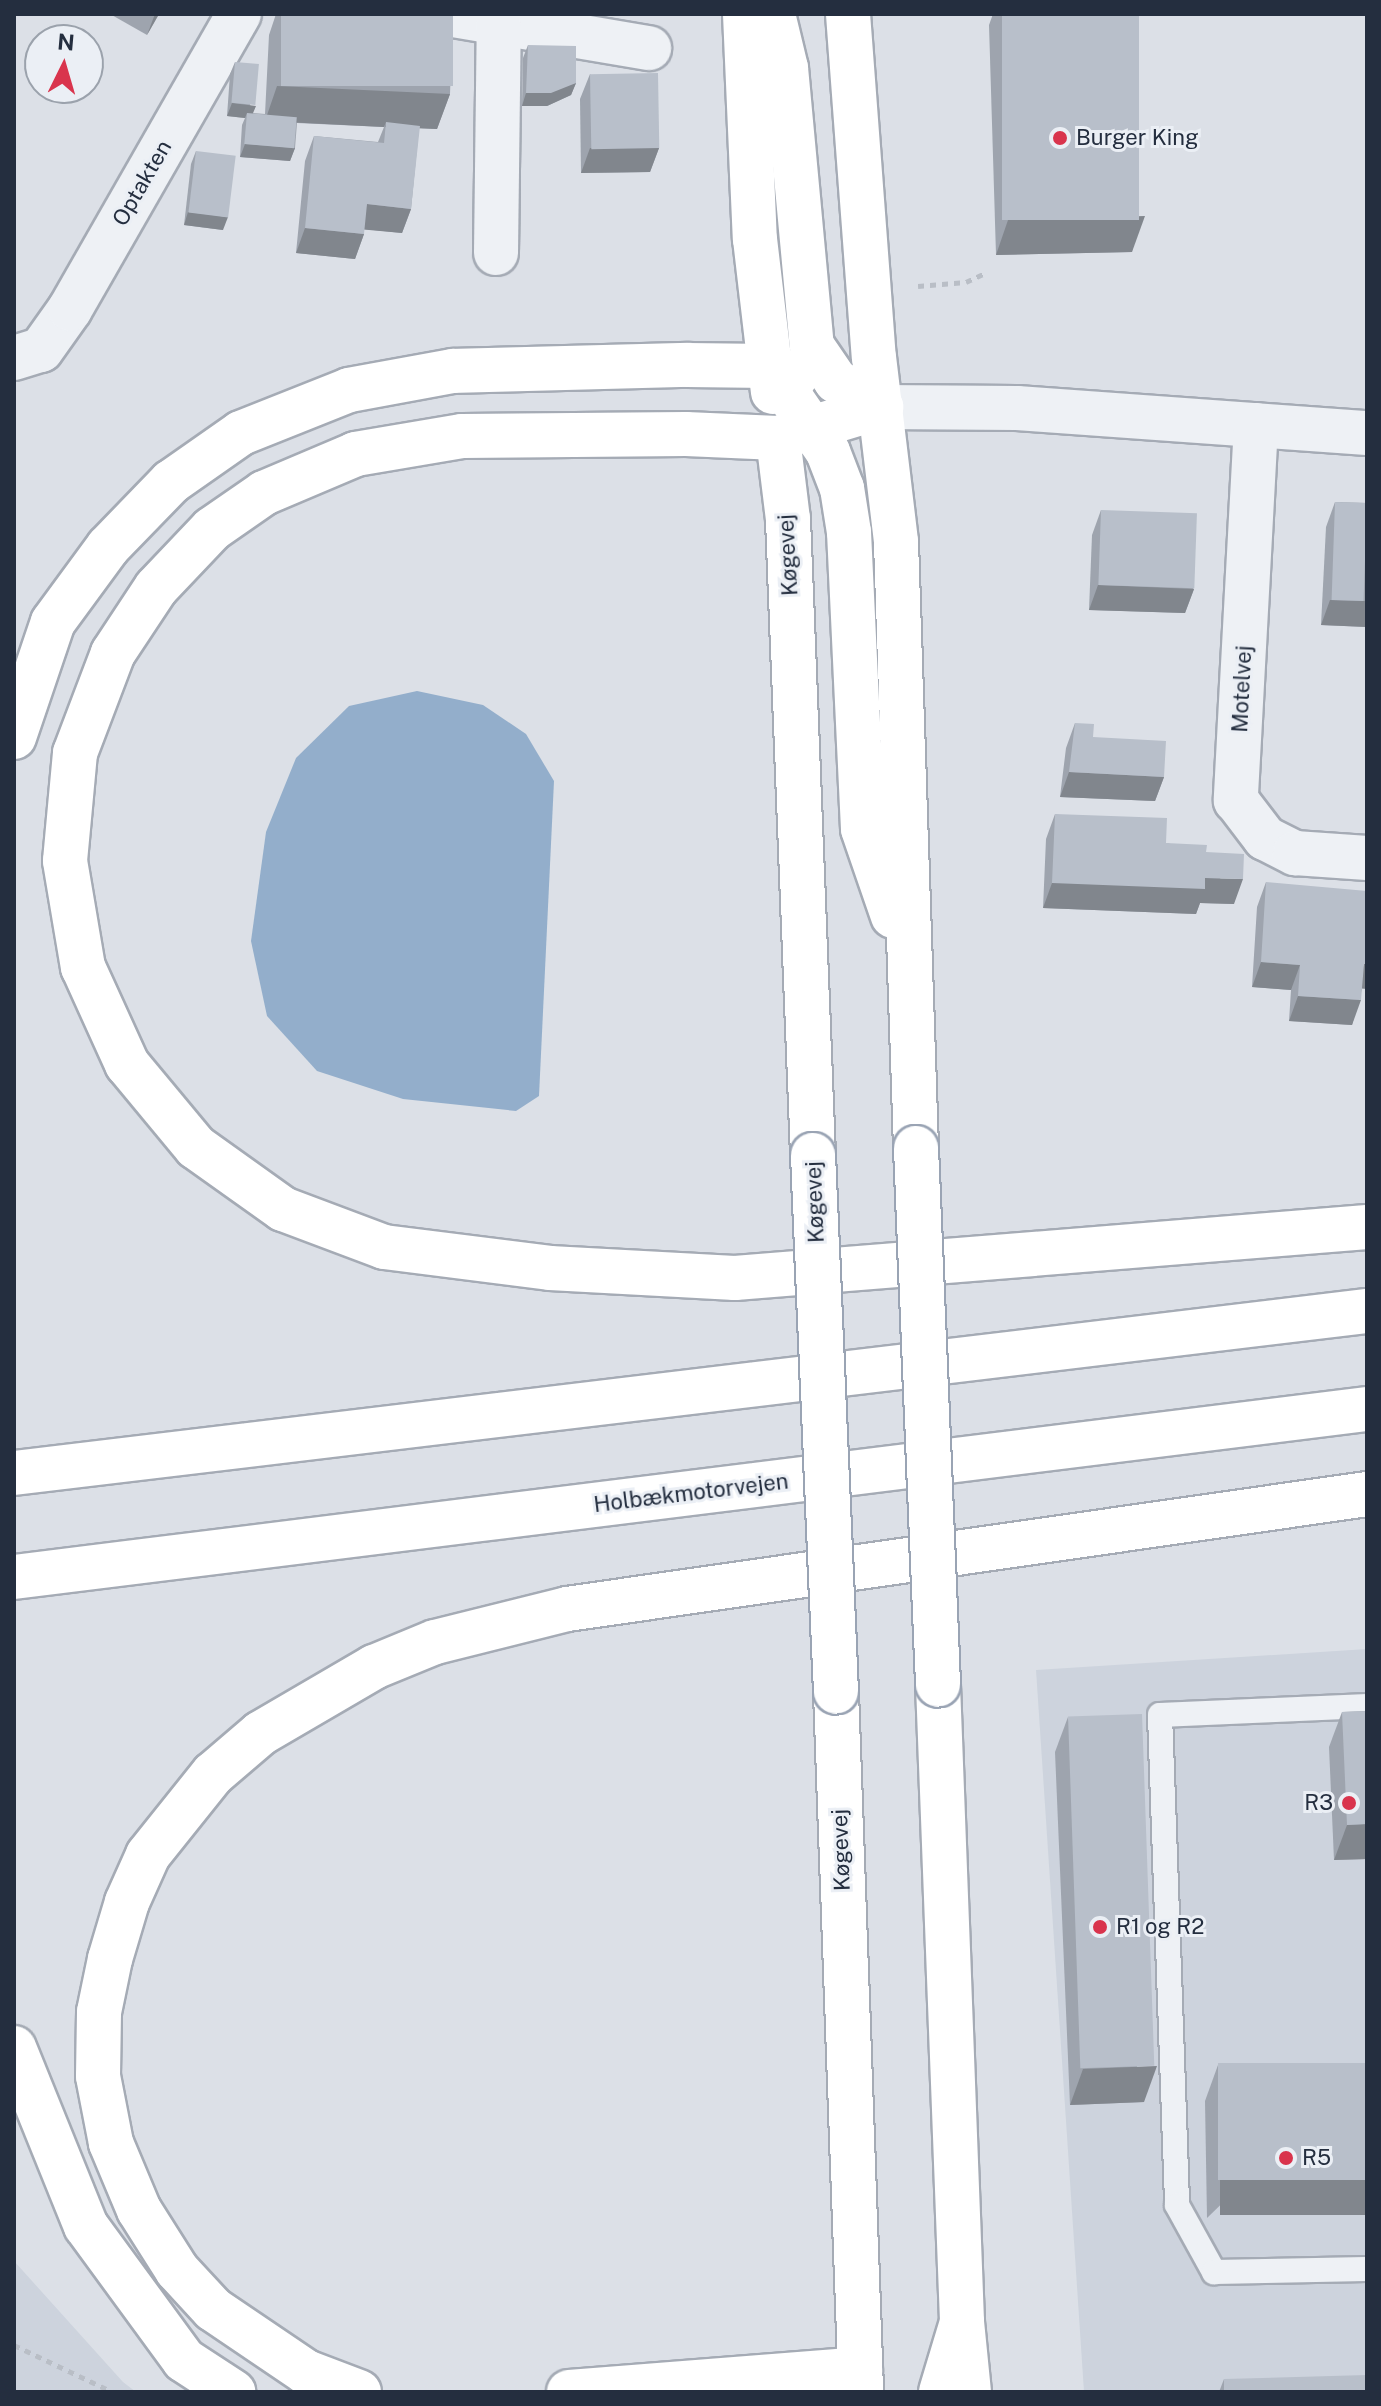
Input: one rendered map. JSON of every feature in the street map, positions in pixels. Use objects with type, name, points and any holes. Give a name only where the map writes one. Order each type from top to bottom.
[{"type":"main road","name":"Køgevej","points":[[745,14],[755,239],[769,366],[796,433],[788,519],[836,1692],[871,2384]]},
{"type":"main road","points":[[773,14],[786,68],[812,346],[836,381],[881,407]]},
{"type":"main road","points":[[848,14],[869,290],[896,542],[916,1148],[962,2322],[969,2392]]},
{"type":"main road","points":[[14,737],[53,622],[108,547],[171,482],[241,433],[349,390],[453,371],[769,366],[881,407]]},
{"type":"main road","points":[[881,407],[796,433],[462,436],[356,454],[264,493],[212,529],[156,588],[113,653],[75,753],[65,861],[83,967],[127,1064],[196,1147],[283,1209],[384,1247],[550,1268],[735,1278],[1367,1227]]},
{"type":"main road","points":[[796,433],[842,488],[849,532],[863,829],[910,964]]},
{"type":"main road","points":[[14,1473],[1367,1311]]},
{"type":"main road","name":"Holbækmotorvejen","points":[[14,1577],[1367,1409]]},
{"type":"main road","points":[[359,2392],[306,2372],[213,2309],[177,2270],[139,2210],[111,2143],[98,2076],[99,2012],[110,1959],[127,1902],[148,1855],[213,1774],[261,1733],[374,1667],[435,1642],[553,1613],[1367,1494]]},
{"type":"main road","points":[[14,2048],[86,2226],[184,2360],[233,2392]]},
{"type":"main road","points":[[941,2392],[962,2322]]},
{"type":"main road","points":[[569,2392],[871,2384]]},
{"type":"street","name":"Optakten","points":[[27,354],[70,309],[239,14]]},
{"type":"street","points":[[447,14],[649,48]]},
{"type":"street","points":[[496,253],[499,23]]},
{"type":"street","points":[[881,407],[1017,408],[1367,433]]},
{"type":"street","name":"Motelvej","points":[[1256,425],[1236,800],[1265,838],[1295,853],[1367,858]]},
{"type":"lane","points":[[1367,1706],[1160,1715],[1177,2205],[1214,2272],[1367,2269]]},
{"type":"path","points":[[869,290],[966,282],[983,274]]},
{"type":"path","points":[[14,2345],[113,2392]]},
{"type":"shaded area","points":[[1367,1649],[1367,2392],[1084,2392],[1036,1670]]},
{"type":"shaded area","points":[[14,2261],[123,2382],[136,2392],[14,2392]]},
{"type":"water","points":[[417,691],[483,705],[526,734],[554,781],[539,1096],[516,1111],[403,1099],[317,1071],[267,1016],[251,941],[266,832],[296,758],[349,706]]},
{"type":"building","points":[[281,14],[453,14],[453,86],[281,86]]},
{"type":"building","name":"Burger King","points":[[1002,14],[1139,14],[1139,220],[1002,220]]},
{"type":"building","points":[[528,45],[576,46],[576,83],[551,93],[526,93]]},
{"type":"building","points":[[235,62],[259,64],[255,105],[231,103]]},
{"type":"building","points":[[658,73],[659,148],[591,149],[590,74]]},
{"type":"building","points":[[247,113],[297,117],[294,148],[244,144]]},
{"type":"building","points":[[386,122],[420,126],[411,209],[367,204],[364,234],[305,228],[314,136],[384,143]]},
{"type":"building","points":[[196,151],[236,156],[228,217],[188,213]]},
{"type":"building","points":[[1335,502],[1367,503],[1364,601],[1332,600]]},
{"type":"building","points":[[1101,510],[1197,513],[1194,588],[1098,585]]},
{"type":"building","points":[[1075,723],[1094,724],[1093,737],[1166,741],[1164,777],[1069,772]]},
{"type":"building","points":[[1055,814],[1167,818],[1166,843],[1207,845],[1206,852],[1244,854],[1243,879],[1205,878],[1205,889],[1052,883]]},
{"type":"building","points":[[1266,882],[1367,891],[1367,964],[1364,964],[1361,1000],[1298,996],[1300,965],[1261,962]]},
{"type":"building","points":[[1367,1711],[1367,1824],[1347,1825],[1342,1712]]},
{"type":"building","name":"R1 og R2","points":[[1142,1714],[1154,2066],[1080,2068],[1068,1717]]},
{"type":"building","name":"R5","points":[[1218,2063],[1367,2063],[1367,2180],[1218,2180]]},
{"type":"building","points":[[1367,2375],[1367,2392],[1224,2392],[1224,2379]]},
{"type":"place","name":"Burger King","points":[[1060,138]]},
{"type":"place","name":"R3","points":[[1349,1803]]},
{"type":"place","name":"R1 og R2","points":[[1100,1927]]},
{"type":"place","name":"R5","points":[[1286,2158]]}]
